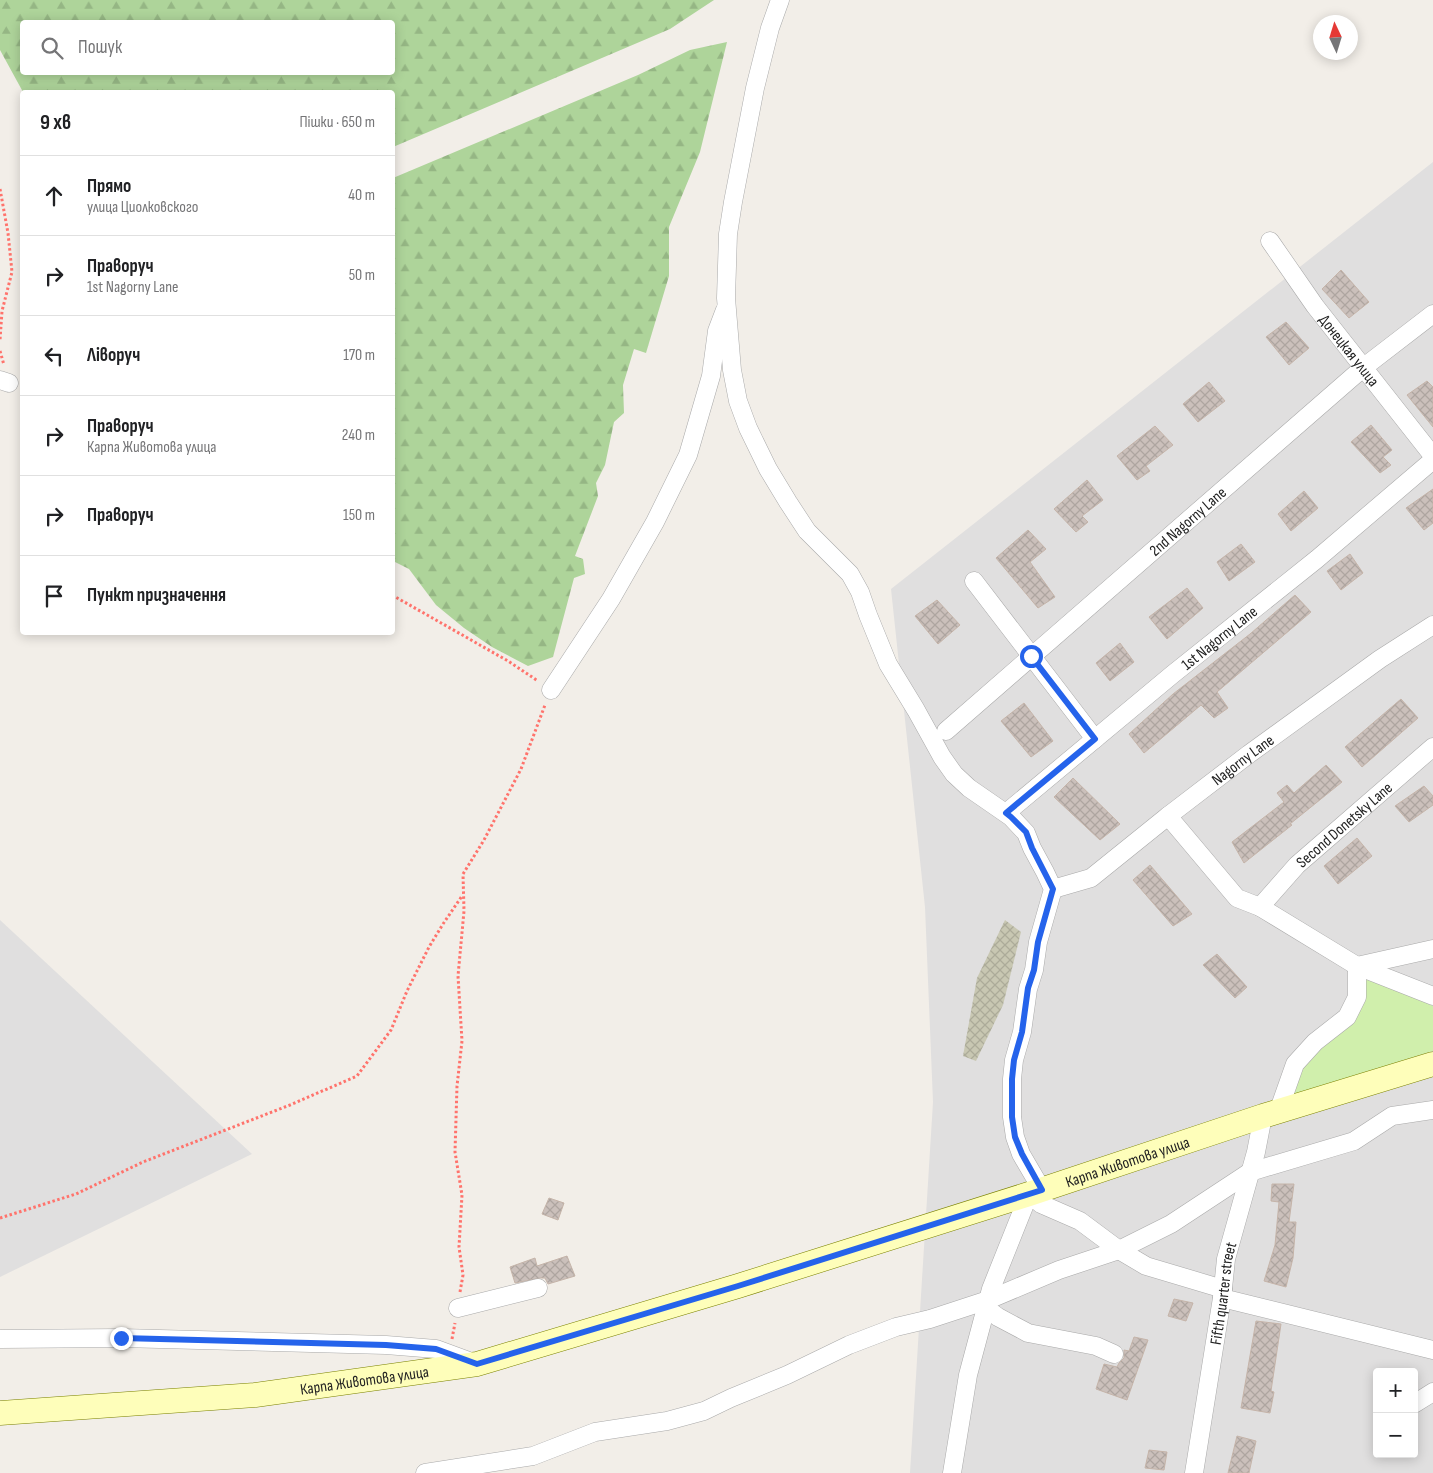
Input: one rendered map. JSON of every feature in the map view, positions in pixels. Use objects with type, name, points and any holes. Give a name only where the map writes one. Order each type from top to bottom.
[{"type":"main road","name":"Карпа Животова улица","points":[[0,1413],[255,1395],[477,1364],[738,1286],[1035,1192],[1271,1114],[1433,1064]]},
{"type":"street","points":[[780,0],[770,28],[755,88],[732,202],[728,234],[727,306],[732,370],[738,401],[748,428],[768,469],[788,502],[807,531],[850,574],[860,592],[888,664],[942,757],[954,774],[970,788],[1011,817],[1026,832],[1053,889],[1038,942],[1034,970],[1028,988],[1022,1032],[1014,1060],[1012,1079],[1012,1117],[1015,1137],[1035,1192],[1041,1204],[1080,1221],[1119,1250],[1146,1266],[1222,1294],[1433,1350]]},
{"type":"street","name":"Донецкая улица","points":[[1270,241],[1316,306],[1433,456]]},
{"type":"street","points":[[551,690],[611,599],[655,522],[688,455],[711,376],[717,332],[727,306]]},
{"type":"street","name":"2nd Nagorny Lane","points":[[946,731],[1364,367],[1433,314]]},
{"type":"street","name":"1st Nagorny Lane","points":[[1006,813],[1173,674],[1317,560],[1433,460]]},
{"type":"street","points":[[974,581],[1095,739]]},
{"type":"street","name":"Nagorny Lane","points":[[1053,889],[1092,878],[1168,816],[1249,754],[1380,659],[1433,625]]},
{"type":"street","points":[[1413,638],[1433,637]]},
{"type":"street","name":"Second Donetsky Lane","points":[[1260,907],[1297,865],[1433,747]]},
{"type":"street","points":[[1168,816],[1237,898],[1260,907],[1357,966],[1433,996]]},
{"type":"street","points":[[1357,966],[1433,950]]},
{"type":"street","name":"Fifth quarter street","points":[[1194,1473],[1226,1259],[1250,1172],[1271,1114],[1295,1064],[1315,1042],[1347,1017],[1357,997],[1357,966]]},
{"type":"street","points":[[425,1473],[533,1456],[595,1432],[667,1421],[704,1411],[787,1375],[849,1345],[896,1327],[987,1304],[1059,1270],[1119,1250],[1171,1224],[1250,1172],[1354,1140],[1392,1116],[1433,1110]]},
{"type":"street","points":[[952,1473],[968,1375],[991,1289],[1035,1192]]},
{"type":"street","points":[[458,1308],[538,1288]]},
{"type":"street","points":[[987,1304],[998,1317],[1028,1334],[1096,1346],[1114,1354]]},
{"type":"street","points":[[0,1339],[130,1339],[386,1345],[436,1349],[477,1364]]},
{"type":"street","points":[[1418,1401],[1433,1392]]},
{"type":"path","points":[[0,189],[8,233],[12,272],[2,311],[0,340]]},
{"type":"path","points":[[395,597],[508,661],[551,690],[521,769],[484,840],[463,874],[464,912],[458,976],[462,1041],[457,1086],[455,1152],[462,1195],[459,1247],[463,1275],[449,1354]]},
{"type":"path","points":[[0,1218],[76,1194],[143,1162],[290,1105],[357,1076],[392,1030],[407,991],[429,947],[442,924],[463,895]]},
{"type":"shaded area","points":[[1433,162],[1433,1473],[910,1473],[933,1102],[925,907],[891,589]]},
{"type":"shaded area","points":[[0,920],[252,1154],[0,1277]]},
{"type":"shaded area","points":[[1005,920],[1021,932],[1003,1005],[976,1061],[963,1056],[977,978]]},
{"type":"green space","points":[[0,0],[714,0],[670,29],[395,146],[395,90],[22,90],[0,50]]},
{"type":"green space","points":[[727,42],[700,152],[669,227],[669,276],[646,353],[634,349],[623,385],[624,413],[614,422],[605,465],[596,483],[598,496],[575,556],[583,559],[585,574],[574,578],[553,657],[528,666],[492,647],[464,628],[436,605],[409,569],[395,562],[395,177],[638,75],[690,50]]},
{"type":"green space","points":[[1366,978],[1433,1006],[1433,1051],[1289,1097],[1302,1066],[1364,992]]},
{"type":"building","points":[[1341,270],[1369,302],[1349,318],[1322,289]]},
{"type":"building","points":[[1286,322],[1309,348],[1289,365],[1266,337]]},
{"type":"building","points":[[1427,381],[1433,387],[1433,427],[1407,395]]},
{"type":"building","points":[[1209,382],[1225,401],[1198,422],[1183,404]]},
{"type":"building","points":[[1371,425],[1392,450],[1383,457],[1391,465],[1380,473],[1351,442]]},
{"type":"building","points":[[1155,426],[1173,445],[1146,466],[1150,471],[1137,480],[1117,456]]},
{"type":"building","points":[[1087,480],[1103,500],[1082,516],[1088,522],[1076,532],[1054,509]]},
{"type":"building","points":[[1433,489],[1433,523],[1424,530],[1406,508]]},
{"type":"building","points":[[1304,491],[1318,508],[1291,531],[1278,514]]},
{"type":"building","points":[[1028,530],[1046,549],[1030,562],[1055,597],[1038,608],[996,558]]},
{"type":"building","points":[[1241,544],[1255,562],[1229,581],[1217,562]]},
{"type":"building","points":[[1350,554],[1363,573],[1341,590],[1327,571]]},
{"type":"building","points":[[1187,588],[1203,608],[1167,639],[1149,617]]},
{"type":"building","points":[[1295,595],[1311,612],[1217,692],[1228,708],[1214,718],[1201,705],[1144,753],[1129,734],[1173,694],[1250,634]]},
{"type":"building","points":[[937,600],[960,625],[938,644],[915,616]]},
{"type":"building","points":[[1120,643],[1134,662],[1110,681],[1096,663]]},
{"type":"building","points":[[1401,699],[1418,718],[1362,767],[1345,747]]},
{"type":"building","points":[[1024,703],[1053,741],[1031,757],[1001,721]]},
{"type":"building","points":[[1326,765],[1342,782],[1244,863],[1232,842],[1284,802],[1277,793],[1287,785],[1294,793]]},
{"type":"building","points":[[1073,778],[1120,824],[1100,840],[1054,797]]},
{"type":"building","points":[[1424,786],[1433,796],[1433,805],[1409,822],[1395,806]]},
{"type":"building","points":[[1357,838],[1372,856],[1338,884],[1324,866]]},
{"type":"building","points":[[1150,865],[1192,914],[1173,926],[1133,880]]},
{"type":"building","points":[[1217,954],[1247,987],[1235,998],[1203,965]]},
{"type":"building","points":[[1272,1184],[1294,1184],[1289,1222],[1296,1222],[1293,1258],[1286,1287],[1264,1281],[1275,1245],[1279,1202],[1271,1201]]},
{"type":"building","points":[[549,1198],[564,1203],[558,1220],[542,1214]]},
{"type":"building","points":[[567,1256],[575,1276],[548,1284],[545,1278],[515,1283],[510,1267],[535,1258],[537,1266]]},
{"type":"building","points":[[1174,1299],[1193,1303],[1186,1321],[1168,1316]]},
{"type":"building","points":[[1256,1321],[1281,1324],[1271,1391],[1274,1392],[1270,1413],[1241,1408]]},
{"type":"building","points":[[1134,1337],[1148,1340],[1127,1400],[1096,1389],[1104,1364],[1117,1367],[1124,1358],[1124,1350],[1129,1351]]},
{"type":"building","points":[[1237,1436],[1256,1441],[1249,1473],[1228,1473]]},
{"type":"building","points":[[1149,1450],[1167,1452],[1164,1470],[1145,1468]]},
{"type":"route","points":[[121,1338],[386,1345],[436,1349],[477,1364],[738,1286],[1042,1190],[1015,1137],[1012,1117],[1012,1079],[1014,1060],[1022,1032],[1028,988],[1034,970],[1038,942],[1053,889],[1026,832],[1006,813],[1095,739],[1031,656]]}]
